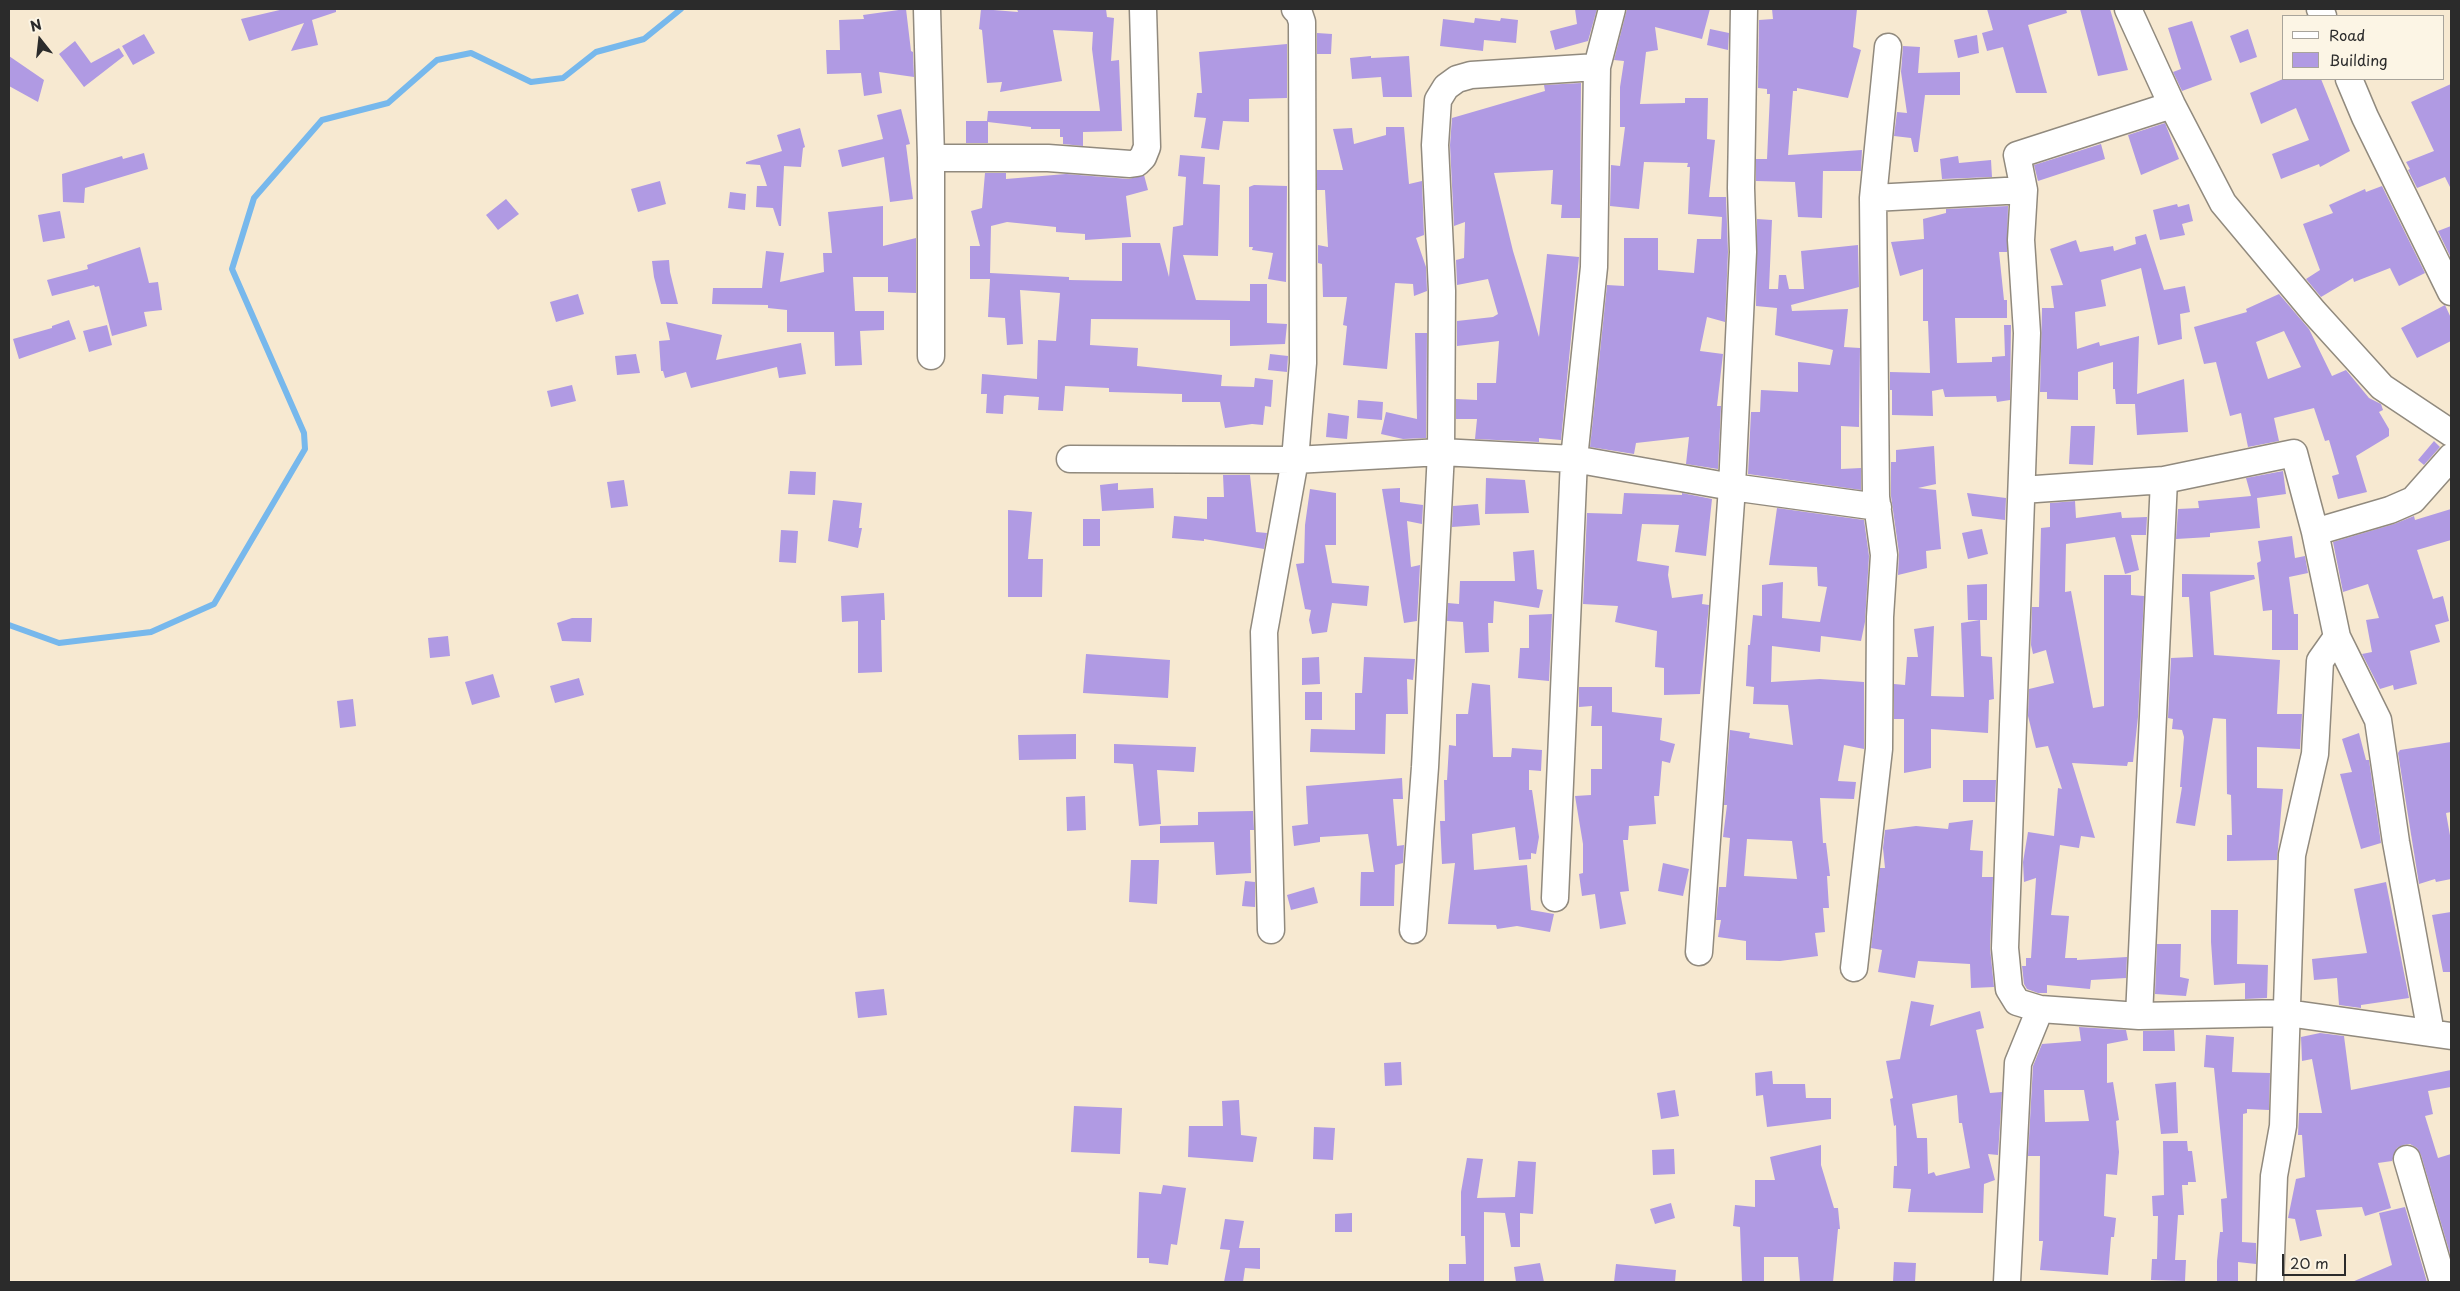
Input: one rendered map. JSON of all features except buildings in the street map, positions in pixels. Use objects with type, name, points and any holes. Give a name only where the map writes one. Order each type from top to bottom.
[{"type":"street","points":[[926,9],[931,158],[931,356]]},
{"type":"street","points":[[931,158],[1048,158],[1123,164],[1137,163],[1143,157],[1147,147],[1143,9]]},
{"type":"street","points":[[1271,930],[1264,632],[1295,460],[1303,363],[1302,22],[1299,13],[1295,9]]},
{"type":"street","points":[[1554,898],[1574,459],[1594,268],[1597,67],[1612,9]]},
{"type":"street","points":[[1699,952],[1732,488],[1743,252],[1741,188],[1744,9]]},
{"type":"street","points":[[2128,9],[2172,105],[2223,203],[2314,312],[2382,387],[2451,433]]},
{"type":"street","points":[[1854,968],[1879,749],[1880,617],[1884,555],[1878,508],[1873,198],[1888,47]]},
{"type":"street","points":[[1413,930],[1425,767],[1441,452],[1442,291],[1435,145],[1438,100],[1446,86],[1457,79],[1472,75],[1597,67]]},
{"type":"street","points":[[2349,80],[2365,117],[2451,292]]},
{"type":"street","points":[[2022,490],[2164,480],[2294,453],[2315,532],[2338,637],[2378,720],[2396,842],[2441,1034],[2287,1013],[2139,1016],[2040,1009],[2017,1002],[2009,989],[2005,948],[2027,334],[2021,240],[2024,190],[2017,155],[2172,105]]},
{"type":"street","points":[[1873,198],[2024,190]]},
{"type":"street","points":[[1070,458],[1295,460],[1441,452],[1574,459],[1732,488],[1878,508]]},
{"type":"street","points":[[2315,532],[2390,510],[2413,500],[2451,457]]},
{"type":"street","points":[[2139,1016],[2164,480]]},
{"type":"street","points":[[2270,1282],[2274,1176],[2283,1126],[2292,855],[2315,754],[2320,662],[2338,637]]},
{"type":"street","points":[[2007,1282],[2018,1063],[2040,1009]]},
{"type":"street","points":[[2407,1159],[2443,1282]]},
{"type":"waterway","points":[[9,625],[59,643],[151,632],[214,604],[305,449],[304,433],[232,269],[254,198],[322,120],[388,103],[437,60],[471,53],[531,82],[563,78],[596,52],[644,39],[681,9]]}]
